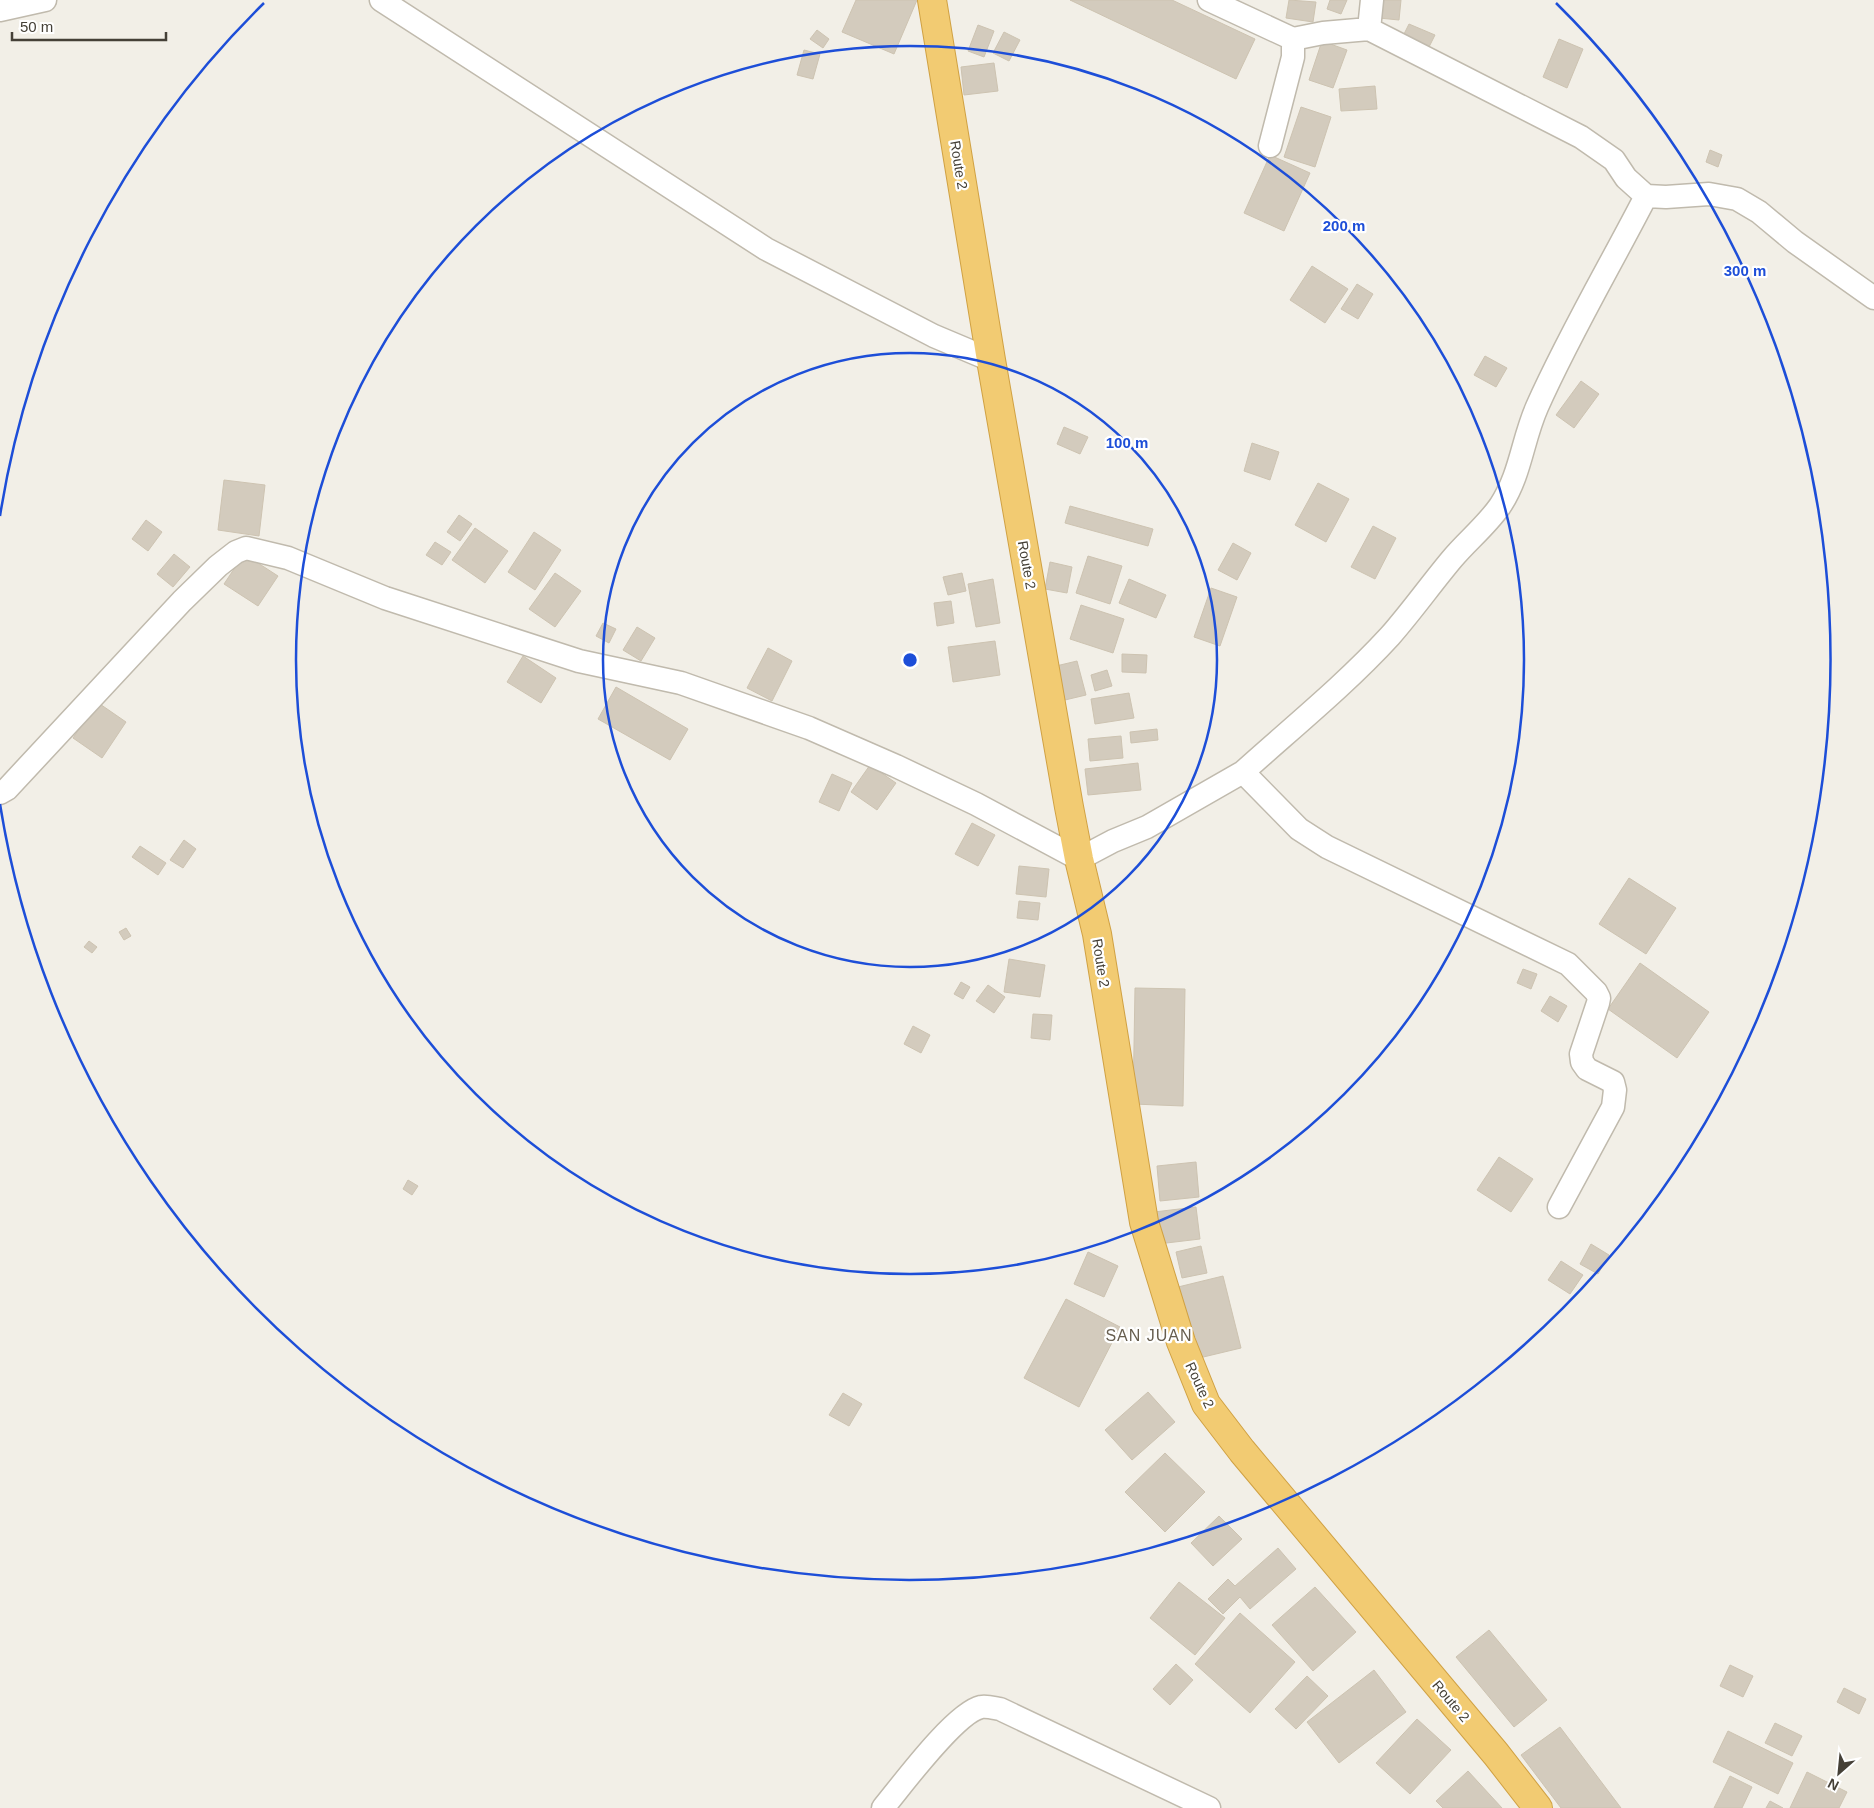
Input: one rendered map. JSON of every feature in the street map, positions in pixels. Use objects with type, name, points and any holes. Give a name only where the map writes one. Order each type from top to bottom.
[{"type":"highway","name":"Route 2","points":[[932,0],[991,360],[1069,806],[1097,934],[1144,1222],[1181,1342],[1206,1404],[1242,1451],[1496,1754],[1538,1808]]},
{"type":"street","points":[[0,10],[45,0]]},
{"type":"street","points":[[381,0],[713,216],[766,248],[934,336],[991,360]]},
{"type":"street","points":[[1209,0],[1293,40],[1323,33],[1368,29],[1581,137],[1614,160],[1626,178],[1646,196],[1666,197],[1709,194],[1737,199],[1759,212],[1795,242],[1874,298]]},
{"type":"street","points":[[1368,29],[1372,0]]},
{"type":"street","points":[[1270,146],[1293,57],[1293,40]]},
{"type":"street","points":[[0,793],[7,789],[182,601],[218,566],[236,552],[246,548],[288,558],[385,598],[579,661],[681,683],[809,728],[1077,849],[1113,841],[1147,828],[1243,772],[1357,670],[1391,635],[1468,540],[1490,520],[1511,487],[1536,409],[1566,345],[1646,196]]},
{"type":"street","points":[[1243,772],[1299,829],[1327,847],[1568,964],[1596,992],[1599,998],[1581,1054],[1582,1062],[1588,1069],[1613,1082],[1615,1090],[1613,1107],[1559,1207]]},
{"type":"street","points":[[883,1808],[930,1751],[960,1720],[966,1714],[982,1706],[1000,1708],[1209,1808]]},
{"type":"building","points":[[856,0],[917,0],[894,54],[842,32]]},
{"type":"building","points":[[1070,0],[1172,0],[1255,39],[1236,79]]},
{"type":"building","points":[[1289,0],[1316,2],[1313,22],[1286,18]]},
{"type":"building","points":[[1330,0],[1347,0],[1341,14],[1327,9]]},
{"type":"building","points":[[1381,0],[1401,0],[1399,20],[1379,18]]},
{"type":"building","points":[[1409,24],[1435,35],[1428,49],[1402,38]]},
{"type":"building","points":[[978,25],[994,31],[984,57],[968,51]]},
{"type":"building","points":[[817,30],[829,39],[823,48],[810,39]]},
{"type":"building","points":[[1004,32],[1020,40],[1009,61],[993,53]]},
{"type":"building","points":[[1559,39],[1583,49],[1567,88],[1543,77]]},
{"type":"building","points":[[1322,41],[1347,50],[1333,88],[1309,80]]},
{"type":"building","points":[[804,50],[820,54],[813,79],[797,75]]},
{"type":"building","points":[[994,63],[998,91],[964,95],[961,67]]},
{"type":"building","points":[[1375,86],[1377,109],[1341,111],[1339,89]]},
{"type":"building","points":[[1301,107],[1331,117],[1315,167],[1284,157]]},
{"type":"building","points":[[1710,150],[1722,155],[1718,167],[1706,162]]},
{"type":"building","points":[[1270,155],[1310,173],[1284,231],[1244,213]]},
{"type":"building","points":[[1312,266],[1348,289],[1325,323],[1290,300]]},
{"type":"building","points":[[1357,284],[1373,294],[1358,319],[1341,309]]},
{"type":"building","points":[[1485,356],[1507,368],[1496,387],[1474,375]]},
{"type":"building","points":[[1581,381],[1599,394],[1574,428],[1556,415]]},
{"type":"building","points":[[1064,427],[1088,437],[1080,454],[1057,444]]},
{"type":"building","points":[[1252,443],[1279,452],[1270,480],[1244,471]]},
{"type":"building","points":[[224,480],[265,485],[259,536],[218,530]]},
{"type":"building","points":[[1318,483],[1349,499],[1326,542],[1295,525]]},
{"type":"building","points":[[1070,506],[1153,529],[1148,546],[1065,523]]},
{"type":"building","points":[[459,515],[472,524],[460,541],[447,532]]},
{"type":"building","points":[[146,520],[162,532],[148,551],[132,539]]},
{"type":"building","points":[[1373,526],[1396,538],[1375,579],[1351,567]]},
{"type":"building","points":[[475,528],[508,551],[485,583],[452,560]]},
{"type":"building","points":[[534,532],[561,550],[535,590],[508,572]]},
{"type":"building","points":[[435,542],[451,552],[442,565],[426,555]]},
{"type":"building","points":[[1233,543],[1251,553],[1237,580],[1218,570]]},
{"type":"building","points":[[174,554],[190,567],[173,587],[157,574]]},
{"type":"building","points":[[244,554],[278,576],[258,606],[224,584]]},
{"type":"building","points":[[1088,556],[1122,566],[1110,604],[1076,593]]},
{"type":"building","points":[[1050,562],[1072,567],[1067,593],[1045,589]]},
{"type":"building","points":[[555,573],[581,591],[555,627],[529,609]]},
{"type":"building","points":[[962,573],[966,591],[948,595],[943,577]]},
{"type":"building","points":[[993,579],[1000,623],[976,627],[968,584]]},
{"type":"building","points":[[1129,579],[1166,595],[1156,618],[1119,603]]},
{"type":"building","points":[[1211,588],[1237,597],[1220,646],[1194,637]]},
{"type":"building","points":[[951,601],[954,623],[937,626],[934,603]]},
{"type":"building","points":[[1081,605],[1124,619],[1113,653],[1070,639]]},
{"type":"building","points":[[603,623],[616,629],[609,643],[596,636]]},
{"type":"building","points":[[637,627],[655,638],[641,661],[623,650]]},
{"type":"building","points":[[995,641],[1000,675],[953,682],[948,647]]},
{"type":"building","points":[[768,648],[792,661],[772,701],[747,688]]},
{"type":"building","points":[[1122,654],[1147,655],[1146,673],[1122,672]]},
{"type":"building","points":[[523,656],[556,678],[541,703],[507,682]]},
{"type":"building","points":[[1077,661],[1086,695],[1065,700],[1056,666]]},
{"type":"building","points":[[1107,670],[1112,686],[1095,691],[1091,675]]},
{"type":"building","points":[[616,687],[688,729],[670,760],[598,719]]},
{"type":"building","points":[[1129,693],[1134,718],[1095,724],[1091,699]]},
{"type":"building","points":[[97,702],[126,722],[102,758],[73,738]]},
{"type":"building","points":[[1157,729],[1158,740],[1131,743],[1130,732]]},
{"type":"building","points":[[1121,736],[1123,758],[1090,761],[1088,739]]},
{"type":"building","points":[[1138,763],[1141,790],[1088,795],[1085,769]]},
{"type":"building","points":[[870,765],[896,783],[877,810],[851,792]]},
{"type":"building","points":[[832,774],[852,783],[839,811],[819,802]]},
{"type":"building","points":[[972,823],[995,835],[978,866],[955,854]]},
{"type":"building","points":[[184,840],[196,849],[183,868],[170,860]]},
{"type":"building","points":[[140,846],[166,863],[158,875],[132,857]]},
{"type":"building","points":[[1019,866],[1049,869],[1046,897],[1016,894]]},
{"type":"building","points":[[1629,878],[1676,908],[1646,954],[1599,924]]},
{"type":"building","points":[[1019,901],[1040,903],[1038,920],[1017,918]]},
{"type":"building","points":[[126,928],[131,936],[124,940],[119,932]]},
{"type":"building","points":[[89,941],[97,947],[92,953],[84,947]]},
{"type":"building","points":[[1009,959],[1045,965],[1040,997],[1004,992]]},
{"type":"building","points":[[1640,963],[1709,1012],[1677,1058],[1608,1009]]},
{"type":"building","points":[[1523,969],[1537,974],[1531,989],[1517,983]]},
{"type":"building","points":[[961,982],[970,987],[963,999],[954,994]]},
{"type":"building","points":[[988,985],[1005,997],[994,1013],[976,1001]]},
{"type":"building","points":[[1135,988],[1185,989],[1183,1106],[1133,1104]]},
{"type":"building","points":[[1550,996],[1567,1006],[1558,1022],[1541,1011]]},
{"type":"building","points":[[1033,1014],[1052,1015],[1050,1040],[1031,1038]]},
{"type":"building","points":[[913,1026],[930,1035],[921,1053],[904,1044]]},
{"type":"building","points":[[1499,1157],[1533,1179],[1511,1212],[1477,1190]]},
{"type":"building","points":[[1196,1162],[1199,1197],[1160,1201],[1157,1166]]},
{"type":"building","points":[[408,1180],[418,1186],[412,1195],[403,1189]]},
{"type":"building","points":[[1196,1207],[1200,1239],[1158,1244],[1154,1212]]},
{"type":"building","points":[[1591,1244],[1609,1255],[1598,1274],[1580,1264]]},
{"type":"building","points":[[1201,1246],[1207,1273],[1182,1278],[1176,1252]]},
{"type":"building","points":[[1088,1252],[1118,1266],[1104,1297],[1074,1284]]},
{"type":"building","points":[[1561,1261],[1583,1275],[1570,1294],[1548,1280]]},
{"type":"building","points":[[1223,1276],[1241,1348],[1195,1359],[1178,1287]]},
{"type":"building","points":[[1066,1299],[1120,1327],[1079,1407],[1024,1378]]},
{"type":"building","points":[[1148,1392],[1175,1422],[1132,1460],[1105,1430]]},
{"type":"building","points":[[843,1393],[862,1404],[849,1426],[829,1415]]},
{"type":"building","points":[[1165,1453],[1205,1492],[1165,1532],[1125,1492]]},
{"type":"building","points":[[1219,1516],[1242,1539],[1213,1566],[1191,1543]]},
{"type":"building","points":[[1278,1548],[1296,1569],[1250,1609],[1240,1597],[1223,1614],[1208,1599],[1228,1579],[1235,1586]]},
{"type":"building","points":[[1179,1582],[1225,1618],[1195,1655],[1150,1618]]},
{"type":"building","points":[[1315,1587],[1356,1632],[1313,1671],[1272,1625]]},
{"type":"building","points":[[1240,1613],[1295,1662],[1250,1713],[1195,1664]]},
{"type":"building","points":[[1489,1630],[1547,1700],[1514,1727],[1456,1657]]},
{"type":"building","points":[[1176,1664],[1193,1680],[1170,1705],[1153,1689]]},
{"type":"building","points":[[1730,1665],[1753,1676],[1743,1697],[1720,1686]]},
{"type":"building","points":[[1374,1670],[1406,1712],[1339,1763],[1307,1722]]},
{"type":"building","points":[[1307,1676],[1328,1696],[1296,1729],[1275,1709]]},
{"type":"building","points":[[1844,1688],[1866,1699],[1859,1714],[1837,1702]]},
{"type":"building","points":[[1417,1719],[1451,1750],[1410,1794],[1376,1763]]},
{"type":"building","points":[[1775,1723],[1802,1736],[1792,1756],[1765,1743]]},
{"type":"building","points":[[1560,1727],[1621,1808],[1561,1808],[1521,1755]]},
{"type":"building","points":[[1728,1731],[1793,1763],[1778,1794],[1713,1762]]},
{"type":"building","points":[[1468,1771],[1502,1808],[1443,1808],[1436,1801]]},
{"type":"building","points":[[1807,1772],[1847,1792],[1839,1808],[1790,1808]]},
{"type":"building","points":[[1730,1776],[1752,1787],[1742,1808],[1714,1808]]},
{"type":"building","points":[[1770,1801],[1783,1808],[1766,1808]]},
{"type":"district","name":"SAN JUAN","points":[[1149,1335]]}]
